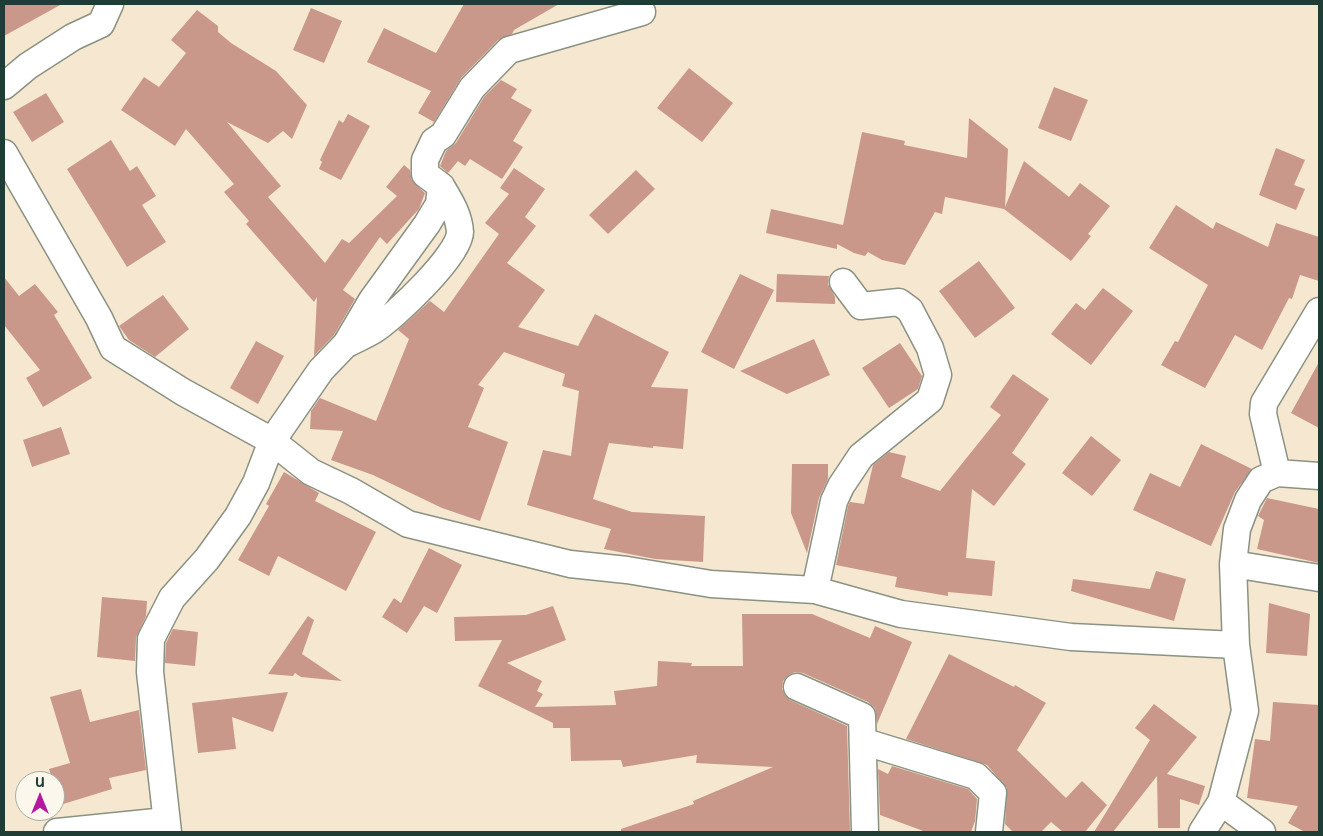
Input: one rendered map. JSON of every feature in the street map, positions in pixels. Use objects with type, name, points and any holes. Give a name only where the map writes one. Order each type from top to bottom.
[{"type":"street","points":[[4,86],[28,66],[73,38],[101,24],[110,4]]},
{"type":"street","points":[[346,344],[383,323],[439,269],[456,249],[460,234],[456,211],[441,186],[425,174],[425,160],[434,141],[443,135],[472,88],[509,50],[642,12]]},
{"type":"street","points":[[4,153],[99,318],[113,348],[183,392],[272,441],[311,472],[351,491],[408,524],[570,564],[627,570],[711,584],[815,590],[901,614],[1070,637],[1236,645]]},
{"type":"street","points":[[57,832],[167,826],[150,672],[151,639],[172,598],[207,559],[238,516],[256,483],[272,441],[321,370],[346,344],[372,300],[428,224],[439,204],[441,186]]},
{"type":"street","points":[[815,590],[834,501],[841,486],[861,456],[930,400],[938,376],[930,348],[910,310],[899,302],[861,306],[843,282]]},
{"type":"street","points":[[1276,473],[1264,414],[1264,403],[1319,311]]},
{"type":"street","points":[[1202,832],[1221,802],[1245,711],[1236,645],[1233,564],[1237,529],[1248,500],[1261,480],[1276,473],[1319,476]]},
{"type":"street","points":[[1233,564],[1319,578]]},
{"type":"street","points":[[797,687],[861,714],[863,718],[865,742],[865,832]]},
{"type":"street","points":[[865,742],[976,776],[993,793],[989,832]]},
{"type":"street","points":[[1221,802],[1262,832]]},
{"type":"building","points":[[4,4],[62,4],[4,36]]},
{"type":"building","points":[[464,4],[559,4],[514,30],[512,34],[498,40],[461,78],[434,122],[418,113],[431,91],[367,62],[384,28],[436,53]]},
{"type":"building","points":[[311,8],[342,21],[324,63],[293,50]]},
{"type":"building","points":[[197,10],[218,26],[218,32],[231,43],[276,71],[307,105],[292,139],[283,131],[268,143],[227,122],[281,186],[268,197],[325,263],[342,239],[349,243],[397,196],[386,187],[404,165],[410,170],[412,181],[425,193],[419,209],[387,244],[380,237],[343,290],[355,299],[334,335],[314,356],[317,297],[314,302],[246,224],[249,221],[224,192],[234,184],[186,129],[175,146],[121,110],[144,77],[159,87],[186,53],[171,40]]},
{"type":"building","points":[[689,68],[733,103],[702,142],[657,108]]},
{"type":"building","points":[[501,80],[517,89],[511,98],[532,110],[513,141],[523,147],[502,179],[470,159],[465,166],[458,161],[448,173],[440,166],[446,151],[456,143],[484,97]]},
{"type":"building","points":[[1054,87],[1088,100],[1071,141],[1038,128]]},
{"type":"building","points":[[46,93],[64,122],[32,142],[13,112]]},
{"type":"building","points":[[348,114],[370,126],[341,180],[319,169],[322,162],[320,160],[339,120],[343,123]]},
{"type":"building","points":[[969,118],[1008,149],[1005,207],[1024,161],[1069,197],[1080,183],[1110,206],[1088,234],[1091,236],[1071,261],[1004,209],[945,197],[942,214],[935,212],[905,265],[882,260],[868,252],[865,256],[854,253],[837,244],[837,249],[766,233],[771,209],[843,225],[862,132],[905,141],[904,145],[967,158]]},
{"type":"building","points":[[111,140],[130,171],[137,166],[156,196],[142,205],[166,242],[127,267],[67,169]]},
{"type":"building","points":[[1276,148],[1305,160],[1294,185],[1305,189],[1296,210],[1259,195]]},
{"type":"building","points":[[514,168],[545,189],[525,217],[536,226],[507,263],[545,290],[518,327],[578,346],[595,314],[669,352],[651,387],[688,389],[683,449],[609,443],[593,499],[632,512],[705,516],[703,562],[655,559],[604,549],[611,529],[527,505],[543,450],[571,456],[579,391],[562,386],[565,374],[504,352],[478,385],[484,388],[468,427],[508,442],[480,521],[442,508],[373,475],[331,460],[343,431],[310,429],[311,411],[320,398],[376,421],[409,339],[398,330],[430,301],[444,312],[499,234],[485,223],[509,194],[500,188]]},
{"type":"building","points":[[636,170],[655,189],[608,234],[589,215]]},
{"type":"building","points":[[1176,205],[1213,229],[1216,222],[1268,247],[1276,223],[1319,237],[1319,281],[1300,275],[1292,299],[1289,298],[1262,350],[1235,335],[1205,388],[1161,365],[1175,341],[1178,342],[1208,285],[1149,248]]},
{"type":"building","points":[[979,261],[1015,308],[975,338],[939,291]]},
{"type":"building","points":[[740,274],[774,290],[734,369],[701,352]]},
{"type":"building","points":[[777,274],[829,276],[828,284],[835,297],[835,304],[776,302]]},
{"type":"building","points":[[4,277],[19,296],[35,284],[58,312],[54,315],[92,378],[43,407],[26,378],[40,370],[4,325]]},
{"type":"building","points":[[1103,288],[1133,311],[1091,365],[1051,334],[1076,303],[1085,310]]},
{"type":"building","points":[[163,295],[189,329],[155,357],[129,340],[119,326]]},
{"type":"building","points":[[814,339],[830,375],[787,394],[740,371]]},
{"type":"building","points":[[256,341],[284,356],[258,404],[230,388]]},
{"type":"building","points":[[900,343],[922,376],[918,389],[889,408],[862,368]]},
{"type":"building","points":[[1319,362],[1319,428],[1291,413]]},
{"type":"building","points":[[1013,374],[1049,399],[1012,453],[1026,464],[994,506],[972,489],[966,558],[995,561],[992,596],[948,592],[948,596],[895,587],[897,577],[836,565],[848,506],[850,502],[864,504],[873,465],[889,452],[906,456],[901,477],[940,491],[1001,415],[990,407]]},
{"type":"building","points":[[61,427],[70,454],[32,467],[23,440]]},
{"type":"building","points":[[1091,436],[1121,460],[1092,496],[1062,473]]},
{"type":"building","points":[[1201,444],[1252,469],[1235,492],[1211,546],[1133,510],[1150,473],[1180,487]]},
{"type":"building","points":[[792,464],[828,464],[828,479],[819,498],[807,553],[791,513]]},
{"type":"building","points":[[284,472],[319,493],[315,501],[376,532],[346,591],[278,556],[269,576],[238,560],[269,506],[266,504]]},
{"type":"building","points":[[1267,498],[1319,509],[1319,563],[1257,549],[1264,520],[1258,516]]},
{"type":"building","points":[[429,548],[462,565],[437,613],[424,606],[407,633],[382,617],[394,598],[401,603]]},
{"type":"building","points":[[1156,571],[1186,579],[1174,621],[1071,591],[1073,579],[1150,589]]},
{"type":"building","points":[[102,597],[147,601],[146,616],[136,638],[135,661],[97,657]]},
{"type":"building","points":[[1269,603],[1310,614],[1307,656],[1266,653]]},
{"type":"building","points":[[553,606],[566,640],[507,663],[542,681],[537,691],[543,694],[535,707],[616,705],[614,691],[657,686],[658,661],[692,663],[691,666],[743,666],[742,614],[812,614],[870,638],[875,626],[912,642],[877,724],[875,708],[868,702],[803,673],[795,672],[783,681],[782,689],[790,700],[847,726],[850,832],[621,832],[621,829],[694,804],[693,801],[773,767],[696,763],[697,755],[623,767],[621,760],[571,761],[570,728],[553,728],[553,723],[478,686],[502,640],[455,641],[454,617],[526,615]]},
{"type":"building","points":[[308,616],[314,620],[302,654],[342,681],[301,677],[295,673],[293,676],[268,674]]},
{"type":"building","points":[[173,629],[198,632],[195,666],[165,663],[166,643]]},
{"type":"building","points":[[949,654],[1014,687],[1015,685],[1046,703],[1017,750],[1066,798],[1082,781],[1107,805],[1085,832],[1063,832],[1051,822],[1041,832],[1013,832],[1005,824],[1007,788],[987,765],[906,739]]},
{"type":"building","points":[[81,689],[90,722],[139,710],[146,770],[109,778],[112,789],[65,803],[65,771],[50,771],[49,769],[70,763],[50,697]]},
{"type":"building","points":[[288,692],[273,732],[232,717],[236,749],[198,753],[192,703]]},
{"type":"building","points":[[1273,702],[1319,705],[1319,832],[1305,832],[1288,823],[1298,806],[1247,798],[1255,739],[1270,741]]},
{"type":"building","points":[[1154,704],[1197,737],[1167,774],[1205,786],[1199,805],[1180,799],[1180,828],[1158,828],[1157,776],[1113,832],[1094,832],[1150,740],[1135,728]]},
{"type":"building","points":[[892,766],[968,789],[977,799],[975,821],[971,832],[926,832],[880,815],[878,769],[888,774]]}]
